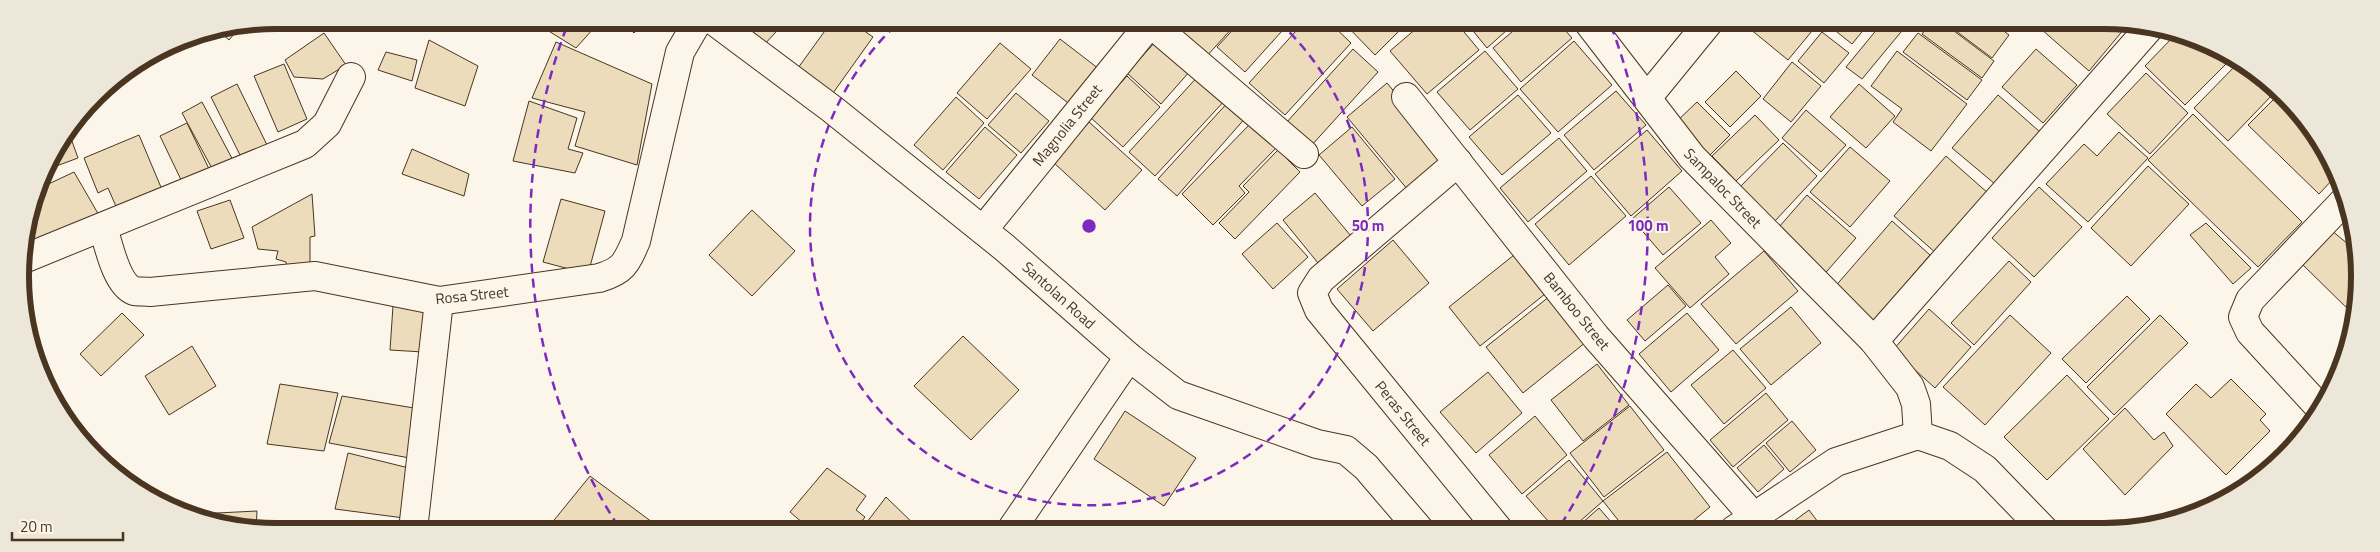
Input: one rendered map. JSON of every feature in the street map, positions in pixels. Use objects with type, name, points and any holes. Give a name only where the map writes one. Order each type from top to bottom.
[{"type":"street","name":"Rosa Street","points":[[103,227],[116,270],[125,284],[134,291],[150,292],[315,276],[439,301],[599,278],[616,273],[627,262],[636,242],[680,52],[693,29]]},
{"type":"street","name":"Santolan Road","points":[[726,29],[832,108],[983,230],[1129,357],[1178,395],[1317,444],[1346,450],[1366,467],[1414,523]]},
{"type":"street","name":"Magnolia Street","points":[[983,230],[1144,29]]},
{"type":"street","points":[[1158,29],[1304,154]]},
{"type":"street","name":"Sampaloc Street","points":[[1593,29],[1692,157],[1874,341],[1910,387],[1916,404],[1918,435]]},
{"type":"street","points":[[1646,98],[1703,29]]},
{"type":"street","points":[[1874,341],[2144,33]]},
{"type":"street","points":[[29,257],[304,144],[328,124],[350,77]]},
{"type":"street","name":"Bamboo Street","points":[[1406,97],[1744,523]]},
{"type":"street","name":"Peras Street","points":[[1458,162],[1322,279],[1312,293],[1319,310],[1493,523]]},
{"type":"street","points":[[2316,403],[2250,332],[2243,317],[2250,300],[2341,205]]},
{"type":"street","points":[[414,523],[439,301]]},
{"type":"street","points":[[1016,523],[1129,357]]},
{"type":"street","points":[[1746,523],[1836,462],[1918,435],[1950,446],[1985,469],[2037,523]]},
{"type":"building","points":[[548,29],[593,29],[576,48]]},
{"type":"building","points":[[630,29],[638,29],[634,33]]},
{"type":"building","points":[[743,29],[779,29],[763,46]]},
{"type":"building","points":[[826,29],[862,29],[873,37],[833,93],[798,68]]},
{"type":"building","points":[[1177,29],[1231,29],[1205,58]]},
{"type":"building","points":[[1234,29],[1284,29],[1245,72],[1217,47]]},
{"type":"building","points":[[1298,29],[1336,29],[1351,43],[1285,115],[1249,83]]},
{"type":"building","points":[[1350,29],[1401,29],[1375,55]]},
{"type":"building","points":[[1416,29],[1462,29],[1479,50],[1427,94],[1390,51]]},
{"type":"building","points":[[1472,29],[1508,29],[1487,48]]},
{"type":"building","points":[[1516,29],[1564,29],[1572,38],[1521,82],[1493,48]]},
{"type":"building","points":[[1750,29],[1810,29],[1812,31],[1788,60]]},
{"type":"building","points":[[1833,29],[1864,29],[1852,44]]},
{"type":"building","points":[[1877,29],[1897,29],[1901,32],[1862,79],[1846,67]]},
{"type":"building","points":[[1926,29],[1951,29],[1994,61],[1982,78],[1922,34]]},
{"type":"building","points":[[1953,29],[2001,29],[2009,35],[1992,58]]},
{"type":"building","points":[[2041,29],[2124,29],[2089,71]]},
{"type":"building","points":[[1822,32],[1849,53],[1824,83],[1798,61]]},
{"type":"building","points":[[235,33],[229,40],[223,35]]},
{"type":"building","points":[[324,33],[346,65],[323,79],[294,77],[285,60]]},
{"type":"building","points":[[1918,33],[1982,80],[1967,100],[1903,52]]},
{"type":"building","points":[[2172,38],[2199,48],[2228,62],[2185,105],[2145,66]]},
{"type":"building","points":[[1060,39],[1099,69],[1072,106],[1032,75]]},
{"type":"building","points":[[429,40],[478,66],[465,106],[415,88]]},
{"type":"building","points":[[1157,40],[1190,71],[1161,104],[1127,73]]},
{"type":"building","points":[[1574,41],[1612,85],[1558,132],[1520,89]]},
{"type":"building","points":[[556,42],[652,84],[637,165],[575,146],[585,112],[532,98]]},
{"type":"building","points":[[1000,43],[1031,69],[987,119],[957,93]]},
{"type":"building","points":[[1353,49],[1378,72],[1311,146],[1286,123]]},
{"type":"building","points":[[2036,49],[2077,85],[2043,123],[2002,87]]},
{"type":"building","points":[[1485,51],[1518,89],[1470,130],[1437,92]]},
{"type":"building","points":[[1897,51],[1967,104],[1931,151],[1893,122],[1902,109],[1871,86]]},
{"type":"building","points":[[386,52],[417,60],[412,81],[378,70]]},
{"type":"building","points":[[1792,62],[1821,86],[1791,122],[1763,99]]},
{"type":"building","points":[[284,64],[307,119],[278,132],[254,76]]},
{"type":"building","points":[[2235,66],[2272,95],[2228,141],[2194,108]]},
{"type":"building","points":[[1736,71],[1761,96],[1730,127],[1705,102]]},
{"type":"building","points":[[2146,73],[2188,113],[2150,154],[2107,114]]},
{"type":"building","points":[[1200,74],[1227,98],[1155,176],[1129,152]]},
{"type":"building","points":[[1127,76],[1160,107],[1123,147],[1090,117]]},
{"type":"building","points":[[1387,83],[1448,156],[1408,190],[1347,117]]},
{"type":"building","points":[[237,84],[269,149],[243,161],[211,97]]},
{"type":"building","points":[[1859,84],[1895,116],[1866,148],[1830,117]]},
{"type":"building","points":[[1616,91],[1646,125],[1594,170],[1564,135]]},
{"type":"building","points":[[1016,93],[1049,121],[1021,153],[988,125]]},
{"type":"building","points":[[1518,95],[1551,133],[1502,175],[1469,137]]},
{"type":"building","points":[[1998,95],[2040,132],[1995,184],[1952,148]]},
{"type":"building","points":[[956,97],[984,123],[943,170],[914,145]]},
{"type":"building","points":[[2275,98],[2310,139],[2332,180],[2319,194],[2248,125]]},
{"type":"building","points":[[1230,100],[1247,116],[1177,196],[1158,179]]},
{"type":"building","points":[[529,101],[577,118],[568,149],[583,153],[575,173],[513,161]]},
{"type":"building","points":[[202,102],[235,164],[215,174],[182,113]]},
{"type":"building","points":[[1697,102],[1730,135],[1708,157],[1675,123]]},
{"type":"building","points":[[1806,110],[1846,145],[1821,172],[1782,138]]},
{"type":"building","points":[[2193,114],[2302,222],[2258,267],[2148,160]]},
{"type":"building","points":[[1755,115],[1779,140],[1736,181],[1712,156]]},
{"type":"building","points":[[1089,122],[1142,170],[1105,210],[1053,162]]},
{"type":"building","points":[[187,123],[211,173],[184,186],[160,136]]},
{"type":"building","points":[[1250,124],[1276,148],[1239,186],[1245,193],[1213,225],[1182,194]]},
{"type":"building","points":[[985,127],[1017,155],[979,199],[946,172]]},
{"type":"building","points":[[1352,127],[1395,179],[1362,206],[1319,155]]},
{"type":"building","points":[[1647,130],[1682,171],[1631,216],[1595,174]]},
{"type":"building","points":[[2119,132],[2148,158],[2088,222],[2046,184],[2084,144],[2097,156]]},
{"type":"building","points":[[139,135],[163,192],[118,211],[108,188],[98,193],[84,158]]},
{"type":"building","points":[[71,138],[78,158],[54,167]]},
{"type":"building","points":[[1559,138],[1587,171],[1528,222],[1500,188]]},
{"type":"building","points":[[1783,143],[1817,176],[1774,222],[1739,188]]},
{"type":"building","points":[[1850,147],[1890,181],[1850,227],[1810,192]]},
{"type":"building","points":[[412,149],[469,174],[464,196],[402,174]]},
{"type":"building","points":[[1278,150],[1300,172],[1235,239],[1219,223],[1249,192],[1243,186]]},
{"type":"building","points":[[1946,156],[1989,194],[1937,254],[1894,216]]},
{"type":"building","points":[[2148,166],[2189,204],[2131,266],[2091,228]]},
{"type":"building","points":[[74,172],[100,217],[31,248],[37,212],[47,185]]},
{"type":"building","points":[[1591,176],[1626,216],[1569,265],[1535,224]]},
{"type":"building","points":[[1669,187],[1701,223],[1663,255],[1632,219]]},
{"type":"building","points":[[2039,187],[2082,227],[2034,277],[1992,238]]},
{"type":"building","points":[[1315,193],[1351,236],[1318,263],[1283,220]]},
{"type":"building","points":[[312,194],[315,236],[310,237],[310,270],[287,268],[286,262],[276,259],[278,251],[258,249],[252,227]]},
{"type":"building","points":[[1807,195],[1856,238],[1821,278],[1772,235]]},
{"type":"building","points":[[561,199],[605,211],[588,274],[543,262]]},
{"type":"building","points":[[230,200],[244,238],[211,249],[197,211]]},
{"type":"building","points":[[752,210],[795,251],[752,296],[709,255]]},
{"type":"building","points":[[1711,220],[1731,243],[1715,257],[1729,274],[1690,308],[1655,268]]},
{"type":"building","points":[[1892,221],[1930,255],[1872,322],[1833,289]]},
{"type":"building","points":[[1277,223],[1308,257],[1273,289],[1242,254]]},
{"type":"building","points":[[2206,223],[2251,268],[2233,284],[2190,235]]},
{"type":"building","points":[[2331,230],[2349,245],[2351,292],[2349,310],[2301,263]]},
{"type":"building","points":[[1393,240],[1429,283],[1373,331],[1337,289]]},
{"type":"building","points":[[1764,251],[1798,291],[1736,344],[1701,304]]},
{"type":"building","points":[[1514,255],[1545,294],[1480,346],[1449,307]]},
{"type":"building","points":[[2009,261],[2031,282],[1974,345],[1951,323]]},
{"type":"building","points":[[1668,285],[1686,306],[1645,341],[1627,320]]},
{"type":"building","points":[[1550,296],[1586,342],[1523,393],[1486,347]]},
{"type":"building","points":[[2127,296],[2150,319],[2086,383],[2062,359]]},
{"type":"building","points":[[393,306],[430,313],[423,352],[390,350]]},
{"type":"building","points":[[1791,307],[1821,343],[1771,385],[1740,349]]},
{"type":"building","points":[[1929,309],[1971,347],[1935,388],[1893,350]]},
{"type":"building","points":[[122,313],[144,335],[101,376],[80,354]]},
{"type":"building","points":[[1687,313],[1719,350],[1671,392],[1639,354]]},
{"type":"building","points":[[2010,315],[2051,353],[1985,425],[1943,387]]},
{"type":"building","points":[[2160,315],[2188,343],[2114,415],[2087,387]]},
{"type":"building","points":[[963,336],[1019,390],[971,440],[914,386]]},
{"type":"building","points":[[192,346],[216,386],[169,415],[145,376]]},
{"type":"building","points":[[1733,350],[1766,388],[1724,424],[1691,385]]},
{"type":"building","points":[[1597,364],[1629,405],[1583,441],[1551,400]]},
{"type":"building","points":[[1488,372],[1522,413],[1476,453],[1440,412]]},
{"type":"building","points":[[2067,375],[2109,419],[2047,480],[2004,437]]},
{"type":"building","points":[[2231,379],[2266,414],[2260,420],[2270,431],[2226,475],[2166,414],[2196,384],[2211,398]]},
{"type":"building","points":[[280,384],[338,393],[324,451],[267,444]]},
{"type":"building","points":[[1766,393],[1788,420],[1733,467],[1710,440]]},
{"type":"building","points":[[342,396],[414,408],[415,459],[329,443]]},
{"type":"building","points":[[1630,406],[1664,450],[1604,497],[1570,453]]},
{"type":"building","points":[[2125,408],[2154,440],[2164,432],[2173,446],[2125,495],[2083,449]]},
{"type":"building","points":[[1125,411],[1196,458],[1164,506],[1094,459]]},
{"type":"building","points":[[1535,416],[1567,455],[1522,494],[1489,455]]},
{"type":"building","points":[[1792,421],[1816,450],[1790,472],[1766,443]]},
{"type":"building","points":[[1764,445],[1784,469],[1758,492],[1737,468]]},
{"type":"building","points":[[1667,452],[1710,507],[1691,523],[1620,523],[1603,501]]},
{"type":"building","points":[[348,453],[413,469],[404,518],[335,509]]},
{"type":"building","points":[[1569,460],[1603,501],[1578,523],[1550,523],[1526,496]]},
{"type":"building","points":[[827,468],[866,496],[856,510],[865,517],[860,523],[803,523],[790,512]]},
{"type":"building","points":[[590,476],[652,522],[651,523],[552,523]]},
{"type":"building","points":[[886,497],[913,523],[866,523]]},
{"type":"building","points":[[1599,508],[1612,523],[1582,523]]},
{"type":"building","points":[[1809,510],[1819,523],[1791,523]]},
{"type":"building","points":[[257,511],[256,523],[244,521],[207,513]]}]
